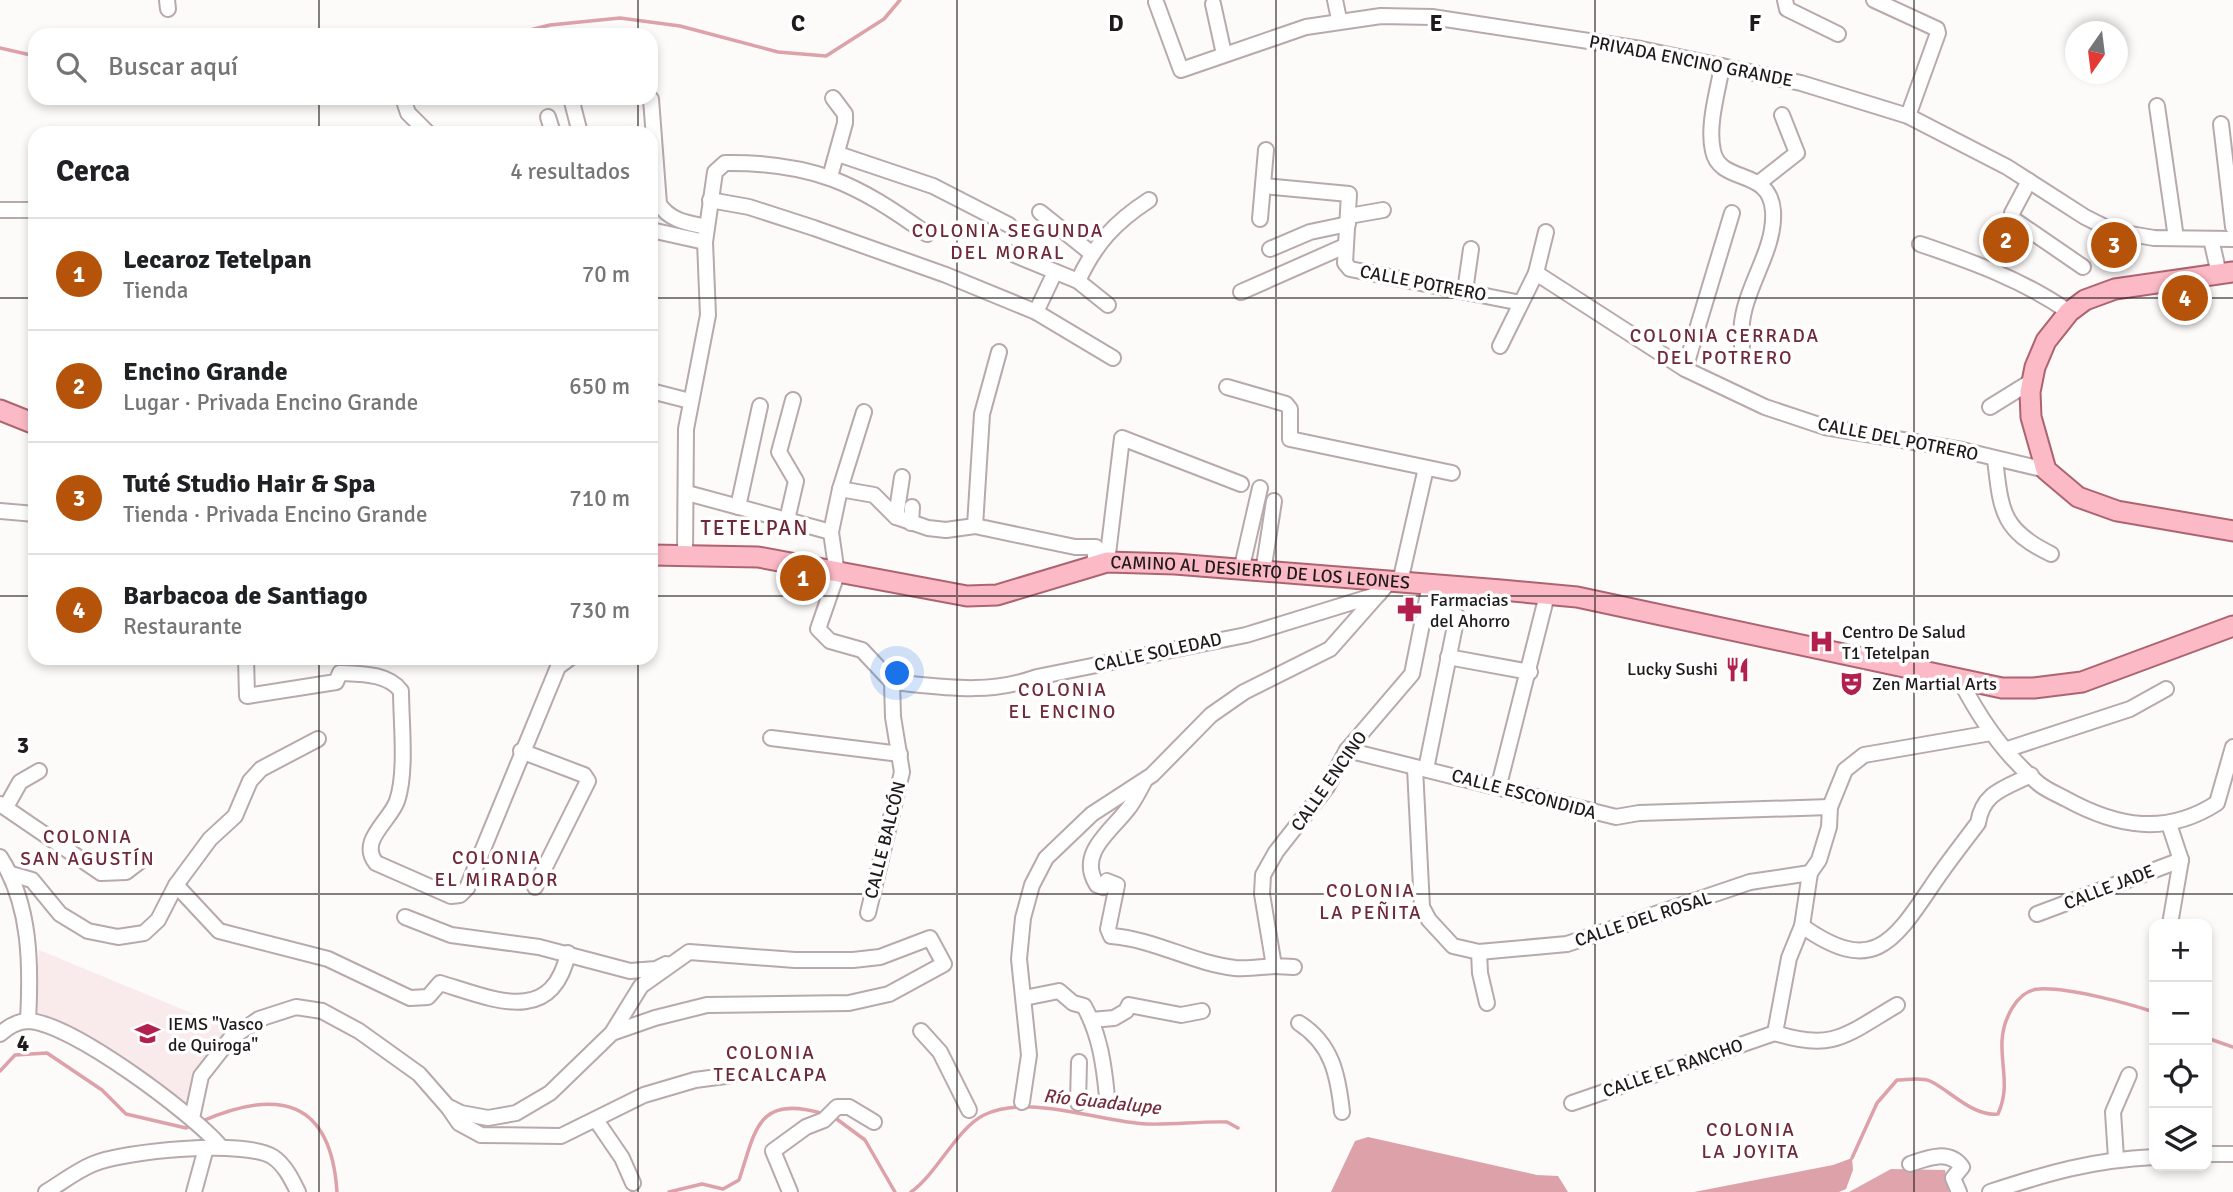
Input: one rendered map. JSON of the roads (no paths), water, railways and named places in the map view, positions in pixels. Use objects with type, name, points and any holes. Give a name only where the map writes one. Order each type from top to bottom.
[{"type":"main road","points":[[2226,273],[2115,289],[2085,300],[2069,312],[2046,341],[2032,382],[2031,417],[2046,470],[2078,497],[2096,506],[2233,531]]},
{"type":"main road","points":[[0,410],[28,421]]},
{"type":"main road","name":"CAMINO AL DESIERTO DE LOS LEONES","points":[[658,557],[758,557],[837,574],[967,596],[997,594],[1100,564],[1263,572],[1390,586],[1430,584],[1577,597],[1961,682],[2013,688],[2082,682],[2233,626]]},
{"type":"street","points":[[1335,0],[1339,19]]},
{"type":"street","points":[[1785,0],[1787,9],[1794,14],[1838,34]]},
{"type":"street","points":[[1874,0],[1937,29],[1938,33],[1908,116]]},
{"type":"street","name":"PRIVADA ENCINO GRANDE","points":[[1156,2],[1181,70],[1339,19],[1381,16],[1432,17],[1641,49],[1801,83],[1908,116],[2029,181],[2113,231],[2176,238],[2233,239]]},
{"type":"street","points":[[1213,4],[1224,54]]},
{"type":"street","points":[[1721,66],[1711,138],[1713,153],[1717,163],[1731,172],[1760,182],[1771,198],[1773,213],[1769,237],[1744,305],[1740,328],[1742,346]]},
{"type":"street","points":[[830,177],[838,154],[845,114],[833,98]]},
{"type":"street","points":[[405,105],[408,113],[421,126]]},
{"type":"street","points":[[573,105],[578,126]]},
{"type":"street","points":[[651,105],[653,126]]},
{"type":"street","points":[[2157,106],[2176,238]]},
{"type":"street","points":[[1760,182],[1797,153],[1782,115]]},
{"type":"street","points":[[548,117],[551,126]]},
{"type":"street","points":[[2221,124],[2233,227]]},
{"type":"street","points":[[1260,219],[1266,150]]},
{"type":"street","points":[[838,154],[933,186],[1009,225]]},
{"type":"street","points":[[685,555],[685,429],[708,315],[705,242],[715,172],[725,163],[770,162],[807,169],[830,177],[892,209],[927,234]]},
{"type":"street","points":[[2029,181],[2012,213],[2013,219],[2083,267]]},
{"type":"street","points":[[1241,292],[1345,246],[1349,220],[1347,193],[1263,186]]},
{"type":"street","points":[[658,191],[659,204],[665,214],[707,227]]},
{"type":"street","points":[[710,200],[749,207],[946,275],[1036,312],[1113,358]]},
{"type":"street","points":[[1077,281],[1091,253],[1109,230],[1149,200]]},
{"type":"street","points":[[0,210],[28,210]]},
{"type":"street","points":[[1270,249],[1310,232],[1383,210]]},
{"type":"street","points":[[1040,212],[1091,253]]},
{"type":"street","points":[[1685,369],[1732,213]]},
{"type":"street","points":[[658,232],[705,242]]},
{"type":"street","points":[[1500,346],[1536,273],[1546,232]]},
{"type":"street","points":[[2211,239],[2226,273]]},
{"type":"street","points":[[1920,244],[1983,266],[2028,286],[2069,312]]},
{"type":"street","name":"CALLE POTRERO","points":[[1345,246],[1345,263],[1350,269],[1521,303]]},
{"type":"street","points":[[1465,291],[1471,249]]},
{"type":"street","points":[[1010,254],[1077,281],[1108,305]]},
{"type":"street","points":[[1036,312],[1055,272]]},
{"type":"street","name":"CALLE DEL POTRERO","points":[[1536,273],[1685,369],[1765,407],[1825,427],[1918,442],[2046,470]]},
{"type":"street","points":[[975,526],[982,414],[999,352]]},
{"type":"street","points":[[1990,407],[2032,382]]},
{"type":"street","points":[[1227,387],[1286,404],[1290,409],[1290,439],[1452,473]]},
{"type":"street","points":[[658,393],[690,401]]},
{"type":"street","points":[[787,520],[796,481],[779,452],[793,400]]},
{"type":"street","points":[[738,507],[760,406]]},
{"type":"street","points":[[864,412],[840,489],[831,532],[837,574],[818,629],[830,641],[862,650],[892,682]]},
{"type":"street","points":[[1100,564],[1122,438],[1241,484]]},
{"type":"street","points":[[1995,459],[2000,501],[2008,522],[2025,542],[2051,554]]},
{"type":"street","points":[[1022,1102],[1028,1055],[1019,959],[1023,918],[1032,885],[1046,858],[1093,814],[1147,778],[1211,715],[1244,692],[1330,649],[1390,586],[1426,468]]},
{"type":"street","points":[[896,517],[902,477]]},
{"type":"street","points":[[1241,571],[1260,488]]},
{"type":"street","points":[[840,489],[874,495],[899,495]]},
{"type":"street","points":[[687,493],[831,532]]},
{"type":"street","points":[[874,495],[896,517],[911,523],[946,530],[975,526],[1046,542],[1096,547],[1100,564]]},
{"type":"street","points":[[1263,572],[1274,500]]},
{"type":"street","points":[[911,523],[912,507]]},
{"type":"street","points":[[0,511],[28,513]]},
{"type":"street","name":"CALLE ENCINO","points":[[1274,966],[1262,894],[1263,875],[1276,852],[1327,787],[1347,750],[1412,674],[1430,584]]},
{"type":"street","name":"CALLE SOLEDAD","points":[[892,682],[988,690],[1009,687],[1037,677],[1246,635],[1390,586]]},
{"type":"street","points":[[1501,777],[1530,672],[1547,595]]},
{"type":"street","name":"CALLE DEL ROSAL","points":[[1425,610],[1457,616],[1420,769],[1422,907],[1429,920],[1453,946],[1479,952],[1567,944],[1750,882],[1810,873]]},
{"type":"street","points":[[1448,657],[1530,672]]},
{"type":"street","points":[[246,665],[247,696],[336,682],[340,673],[366,674],[393,682],[401,691],[400,786],[391,814],[376,833],[370,848],[376,863],[451,896],[460,895],[467,888],[521,751],[561,665]]},
{"type":"street","points":[[366,674],[368,665]]},
{"type":"street","name":"CALLE BALCÓN","points":[[868,914],[898,799],[902,772],[892,682]]},
{"type":"street","points":[[1961,682],[1991,733],[2039,784],[2098,816],[2129,823],[2169,824],[2200,814],[2217,803],[2233,747]]},
{"type":"street","points":[[2008,750],[2130,709],[2166,689]]},
{"type":"street","points":[[1897,1006],[1839,1039],[1819,1043],[1774,1033],[1789,958],[1801,926],[1810,873],[1819,860],[1829,827],[1830,807],[1845,770],[1864,755],[1991,733]]},
{"type":"street","points":[[771,738],[900,754]]},
{"type":"street","points":[[11,874],[32,880],[60,914],[88,931],[118,937],[144,933],[158,920],[176,885],[210,839],[235,816],[250,781],[261,769],[318,739]]},
{"type":"street","name":"CALLE ESCONDIDA","points":[[1347,750],[1616,817],[1639,813],[1830,807]]},
{"type":"street","points":[[521,751],[584,775],[588,781],[535,887]]},
{"type":"street","points":[[39,771],[20,782],[3,805],[101,873],[126,872],[144,859]]},
{"type":"street","points":[[1801,926],[1818,938],[1857,952],[1875,950],[1897,934],[1911,919],[1978,823],[1981,807],[1988,797],[2031,775]]},
{"type":"street","points":[[1147,778],[1126,811],[1101,836],[1091,857],[1097,886],[1103,887],[1107,881],[1117,885],[1108,929],[1111,936],[1127,937],[1237,968],[1294,967]]},
{"type":"street","points":[[2169,824],[2181,860],[2171,919]]},
{"type":"street","points":[[0,857],[11,874],[27,938],[31,967],[28,1021]]},
{"type":"street","name":"CALLE JADE","points":[[2037,915],[2181,860]]},
{"type":"street","points":[[176,885],[219,931],[328,959],[410,998],[428,997],[440,983],[487,997],[520,1002],[541,999],[559,981],[568,953]]},
{"type":"street","points":[[405,918],[451,935],[568,953],[630,971],[656,969],[694,952],[795,960],[853,960],[880,957],[930,938],[944,964],[889,994],[849,1003],[707,1005],[655,1018],[612,1033]]},
{"type":"street","points":[[447,1106],[461,1113],[488,1118],[516,1113],[550,1093],[612,1033],[641,986],[694,952]]},
{"type":"street","points":[[1479,952],[1480,973],[1487,1003]]},
{"type":"street","points":[[1024,998],[1059,991],[1073,1003],[1084,1006],[1102,1055],[1107,1097]]},
{"type":"street","points":[[1091,1020],[1114,1018],[1126,1012],[1129,1005],[1181,1015],[1202,1011]]},
{"type":"street","points":[[193,1118],[201,1076],[230,1039],[259,1019],[296,1007],[321,1011],[359,1031],[419,1074],[458,1123],[481,1135],[561,1136],[644,1096],[695,1080],[733,1075]]},
{"type":"street","points":[[0,1034],[11,1025],[28,1021],[51,1027],[96,1051],[193,1118],[205,1129],[213,1147],[194,1192]]},
{"type":"street","points":[[1299,1023],[1311,1030],[1328,1051],[1338,1077],[1342,1112]]},
{"type":"street","points":[[921,1031],[940,1052],[969,1110]]},
{"type":"street","name":"CALLE EL RANCHO","points":[[1572,1103],[1774,1033]]},
{"type":"street","points":[[1078,1103],[1079,1062]]},
{"type":"street","points":[[2116,1158],[2113,1112],[2129,1075]]},
{"type":"street","points":[[790,1192],[773,1151],[806,1127],[824,1120],[835,1109],[849,1107],[874,1122]]},
{"type":"street","points":[[596,1120],[622,1158],[633,1183]]},
{"type":"street","points":[[46,1192],[67,1185],[96,1163],[123,1155],[213,1147],[258,1150],[273,1157],[283,1166],[298,1192]]},
{"type":"street","points":[[2212,1154],[2233,1154]]},
{"type":"street","points":[[1910,1164],[1942,1156],[1957,1160],[1962,1167],[1954,1178],[1959,1192]]},
{"type":"street","points":[[1990,1192],[2066,1167],[2116,1158],[2149,1157]]},
{"type":"waterway","points":[[538,28],[620,18],[680,26],[778,52],[826,56],[884,19],[900,0]]},
{"type":"waterway","points":[[0,48],[28,54]]},
{"type":"waterway","name":"Río Guadalupe","points":[[1852,1158],[1877,1103],[1897,1080],[1930,1081],[1971,1108],[1998,1114],[2004,1095],[2002,1041],[2005,1025],[2017,1001],[2031,991],[2051,989],[2081,993],[2149,1011]]},
{"type":"waterway","name":"Río Guadalupe","points":[[2212,1040],[2233,1047]]},
{"type":"waterway","name":"Río Guadalupe","points":[[0,1071],[15,1055],[47,1053],[102,1090],[126,1114],[186,1128],[193,1125]]},
{"type":"waterway","name":"Río Guadalupe","points":[[200,1122],[254,1105],[296,1109],[312,1120],[324,1137],[333,1161],[337,1192]]},
{"type":"waterway","name":"Río Guadalupe","points":[[911,1192],[929,1175],[974,1121],[1002,1109],[1043,1108],[1147,1124],[1227,1122],[1238,1128]]},
{"type":"waterway","name":"Río Guadalupe","points":[[669,1192],[702,1184],[723,1189],[739,1180],[756,1131],[772,1113],[785,1109],[802,1109],[824,1114]]},
{"type":"waterway","name":"Río Guadalupe","points":[[834,1117],[865,1140],[895,1192]]},
{"type":"place","name":"Encino Grande","points":[[2006,240]]},
{"type":"place","name":"Tuté Studio Hair & Spa","points":[[2114,245]]},
{"type":"place","name":"Barbacoa de Santiago","points":[[2185,298]]},
{"type":"place","name":"Lecaroz Tetelpan","points":[[803,578]]},
{"type":"place","name":"Farmacias del Ahorro","points":[[1410,610]]},
{"type":"place","name":"Centro De Salud T1 Tetelpan","points":[[1822,642]]},
{"type":"place","name":"Lucky Sushi","points":[[1738,669]]},
{"type":"place","name":"Zen Martial Arts","points":[[1852,684]]},
{"type":"place","name":"IEMS \"Vasco de Quiroga\"","points":[[148,1034]]},
{"type":"district","name":"COLONIA SEGUNDA DEL MORAL","points":[[1008,242]]},
{"type":"district","name":"COLONIA CERRADA DEL POTRERO","points":[[1725,347]]},
{"type":"district","name":"TETELPAN","points":[[755,528]]},
{"type":"district","name":"COLONIA EL ENCINO","points":[[1063,701]]},
{"type":"district","name":"COLONIA SAN AGUSTÍN","points":[[88,848]]},
{"type":"district","name":"COLONIA EL MIRADOR","points":[[497,869]]},
{"type":"district","name":"COLONIA LA PEÑITA","points":[[1371,902]]},
{"type":"district","name":"COLONIA TECALCAPA","points":[[771,1064]]},
{"type":"district","name":"COLONIA LA JOYITA","points":[[1751,1141]]}]
